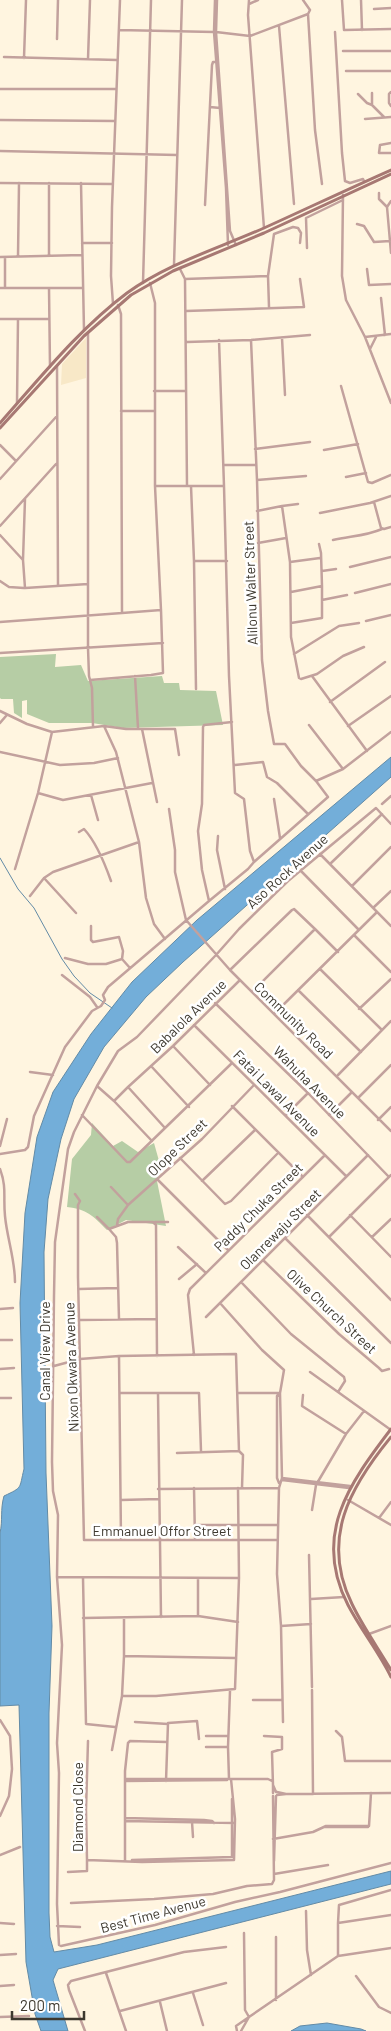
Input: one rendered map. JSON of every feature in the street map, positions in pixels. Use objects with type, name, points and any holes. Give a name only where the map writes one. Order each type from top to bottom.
[{"type":"main road","points":[[0,423],[50,368],[113,304],[143,283],[174,265],[264,228],[391,170]]},
{"type":"main road","points":[[99,319],[150,283],[391,174]]},
{"type":"main road","points":[[0,428],[57,366],[86,331]]},
{"type":"main road","points":[[391,1430],[350,1487],[340,1511],[334,1534],[336,1571],[344,1596],[391,1677]]},
{"type":"main road","points":[[391,1437],[357,1482],[348,1500],[338,1539],[341,1573],[352,1606],[391,1670]]},
{"type":"street","points":[[24,58],[26,0]]},
{"type":"street","points":[[57,39],[58,0]]},
{"type":"street","points":[[88,59],[90,0]]},
{"type":"street","points":[[113,304],[111,276],[113,184],[120,0]]},
{"type":"street","points":[[143,283],[151,0]]},
{"type":"street","points":[[174,265],[182,0]]},
{"type":"street","points":[[216,0],[216,62],[228,211],[230,231],[236,245]]},
{"type":"street","points":[[258,0],[249,2],[248,15],[264,228]]},
{"type":"street","points":[[304,0],[310,10],[308,14],[315,130],[322,184]]},
{"type":"street","points":[[342,0],[343,29],[391,29]]},
{"type":"street","points":[[361,0],[362,30]]},
{"type":"street","points":[[374,8],[391,8]]},
{"type":"street","points":[[119,30],[181,30],[250,36],[308,14]]},
{"type":"street","points":[[279,26],[294,204]]},
{"type":"street","points":[[215,32],[228,211],[227,243],[229,248]]},
{"type":"street","points":[[335,32],[345,181],[350,183],[363,179],[364,181]]},
{"type":"street","points":[[343,51],[391,50]]},
{"type":"street","points":[[4,57],[117,60]]},
{"type":"street","points":[[205,205],[212,64],[216,62]]},
{"type":"street","points":[[346,71],[391,71]]},
{"type":"street","points":[[0,89],[116,89]]},
{"type":"street","points":[[391,92],[388,94],[391,106]]},
{"type":"street","points":[[372,93],[372,105]]},
{"type":"street","points":[[358,94],[384,117]]},
{"type":"street","points":[[210,107],[220,108]]},
{"type":"street","points":[[365,119],[391,117]]},
{"type":"street","points":[[0,120],[115,121]]},
{"type":"street","points":[[391,143],[380,145],[379,149],[379,153],[391,153]]},
{"type":"street","points":[[0,150],[177,155]]},
{"type":"street","points":[[0,183],[113,184]]},
{"type":"street","points":[[18,256],[19,183]]},
{"type":"street","points":[[49,183],[49,256]]},
{"type":"street","points":[[81,183],[82,288],[86,331],[88,648],[93,727]]},
{"type":"street","points":[[378,193],[379,199],[387,206],[390,223],[391,253]]},
{"type":"street","points":[[343,195],[342,276],[346,300],[365,337],[391,403]]},
{"type":"street","points":[[307,248],[306,218],[342,200]]},
{"type":"street","points":[[387,206],[391,201]]},
{"type":"street","points":[[357,224],[364,226],[374,242],[390,241]]},
{"type":"street","points":[[269,308],[268,276],[273,235],[296,227],[300,230],[300,243]]},
{"type":"street","points":[[82,243],[112,243]]},
{"type":"street","points":[[0,257],[82,255]]},
{"type":"street","points":[[5,257],[5,288]]},
{"type":"street","points":[[180,269],[185,279],[187,342],[186,486]]},
{"type":"street","points":[[367,269],[370,286],[391,284]]},
{"type":"street","points":[[185,279],[268,276]]},
{"type":"street","points":[[186,311],[305,306],[300,279]]},
{"type":"street","points":[[90,680],[163,673],[155,486],[155,303],[150,283]]},
{"type":"street","points":[[0,288],[82,288]]},
{"type":"street","points":[[49,288],[50,368]]},
{"type":"street","points":[[381,298],[385,333]]},
{"type":"street","points":[[118,304],[121,314],[122,613]]},
{"type":"street","points":[[0,319],[49,319]]},
{"type":"street","points":[[17,404],[18,319]]},
{"type":"street","points":[[365,337],[376,337],[385,333],[391,333]]},
{"type":"street","points":[[187,342],[250,340],[310,335]]},
{"type":"street","points":[[370,349],[376,337]]},
{"type":"street","points":[[282,338],[285,395]]},
{"type":"street","points":[[218,340],[224,465],[229,684],[235,793],[244,799],[249,845],[254,862]]},
{"type":"street","name":"Alilonu Walter Street","points":[[250,340],[257,480],[262,660],[274,743],[276,745],[285,744],[301,766],[328,796],[308,814]]},
{"type":"street","points":[[57,366],[58,585]]},
{"type":"street","points":[[341,386],[370,483],[391,475]]},
{"type":"street","points":[[154,391],[186,391]]},
{"type":"street","points":[[121,411],[154,411]]},
{"type":"street","points":[[0,479],[57,416]]},
{"type":"street","points":[[255,449],[310,442]]},
{"type":"street","points":[[324,450],[358,444]]},
{"type":"street","points":[[0,445],[16,461]]},
{"type":"street","points":[[0,526],[56,464]]},
{"type":"street","points":[[224,465],[256,465]]},
{"type":"street","points":[[346,476],[366,473]]},
{"type":"street","points":[[257,480],[306,476]]},
{"type":"street","points":[[155,486],[224,486]]},
{"type":"street","points":[[191,486],[196,689]]},
{"type":"street","points":[[320,513],[374,502],[391,496]]},
{"type":"street","points":[[25,498],[23,560],[25,588]]},
{"type":"street","points":[[374,502],[382,529]]},
{"type":"street","points":[[257,511],[298,504]]},
{"type":"street","points":[[282,506],[290,562],[291,623],[294,654],[299,678],[312,676],[343,656],[364,647]]},
{"type":"street","points":[[333,540],[370,534],[391,527]]},
{"type":"street","points":[[0,535],[23,560]]},
{"type":"street","points":[[258,542],[287,538]]},
{"type":"street","points":[[291,623],[322,618],[322,571],[319,544]]},
{"type":"street","points":[[350,567],[391,557]]},
{"type":"street","points":[[290,562],[321,558]]},
{"type":"street","points":[[194,561],[227,561]]},
{"type":"street","points":[[322,571],[336,569]]},
{"type":"street","points":[[0,581],[9,587],[25,588],[88,584]]},
{"type":"street","points":[[355,593],[391,584]]},
{"type":"street","points":[[290,592],[322,586]]},
{"type":"street","points":[[322,600],[347,595]]},
{"type":"street","points":[[0,622],[161,610]]},
{"type":"street","points":[[366,621],[391,615]]},
{"type":"street","points":[[294,654],[339,626],[359,623]]},
{"type":"street","points":[[0,653],[163,643]]},
{"type":"street","points":[[330,702],[385,662]]},
{"type":"street","points":[[135,676],[138,728]]},
{"type":"street","points":[[312,676],[367,751]]},
{"type":"street","points":[[348,726],[391,696]]},
{"type":"street","points":[[0,711],[6,716],[52,732],[104,726],[126,729],[172,728],[176,732],[179,755]]},
{"type":"street","points":[[0,723],[6,716]]},
{"type":"street","points":[[208,901],[202,870],[198,831],[202,804],[203,727],[204,725],[232,722]]},
{"type":"street","points":[[309,725],[343,769]]},
{"type":"street","points":[[104,726],[118,758],[139,842],[146,898],[154,924],[165,939]]},
{"type":"street","points":[[142,729],[156,802]]},
{"type":"street","points":[[14,869],[38,792],[52,732]]},
{"type":"street","points":[[316,781],[343,769],[391,732]]},
{"type":"street","points":[[0,752],[45,762],[70,765],[118,758]]},
{"type":"street","points":[[0,1154],[25,1150],[28,1147],[34,1116],[65,1047],[105,1000],[104,993],[208,901],[225,890],[308,814],[277,783],[267,777],[263,762],[234,765]]},
{"type":"street","points":[[38,792],[63,800],[125,789],[152,782]]},
{"type":"street","points":[[91,795],[98,820]]},
{"type":"street","points":[[382,804],[391,796]]},
{"type":"street","points":[[274,799],[280,838]]},
{"type":"street","name":"Aso Rock Avenue","points":[[216,955],[239,929],[320,854],[376,808],[382,814]]},
{"type":"street","name":"Community Road","points":[[170,809],[175,872],[186,920],[191,928],[230,970],[391,1131]]},
{"type":"street","points":[[330,864],[382,814],[391,824]]},
{"type":"street","points":[[79,832],[85,830],[100,855],[111,881]]},
{"type":"street","points":[[218,836],[218,850],[225,890]]},
{"type":"street","points":[[30,896],[44,878],[62,869],[139,842]]},
{"type":"street","points":[[352,886],[391,847]]},
{"type":"street","points":[[320,854],[391,926]]},
{"type":"street","points":[[301,871],[358,930]]},
{"type":"street","points":[[44,878],[76,913]]},
{"type":"street","points":[[373,908],[391,891]]},
{"type":"street","points":[[230,970],[292,910],[338,952]]},
{"type":"street","points":[[274,1014],[377,912]]},
{"type":"street","points":[[91,926],[91,940],[93,942],[119,937],[123,951],[122,959],[130,968]]},
{"type":"street","points":[[252,992],[315,929]]},
{"type":"street","points":[[354,935],[391,972]]},
{"type":"street","name":"Canal View Drive","points":[[58,1802],[58,1743],[62,1645],[58,1577],[58,1515],[52,1462],[55,1242],[68,1149],[82,1115],[118,1051],[137,1037],[216,955]]},
{"type":"street","points":[[65,958],[88,964],[106,964],[122,959]]},
{"type":"street","points":[[320,969],[382,1030]]},
{"type":"street","points":[[62,975],[99,1006]]},
{"type":"street","points":[[359,1009],[391,979]]},
{"type":"street","name":"Babalola Avenue","points":[[114,1101],[240,980]]},
{"type":"street","points":[[298,990],[361,1052]]},
{"type":"street","name":"Wahuha Avenue","points":[[215,1003],[390,1176]]},
{"type":"street","points":[[337,1076],[391,1021]]},
{"type":"street","name":"Fatai Lawal Avenue","points":[[194,1025],[346,1176]]},
{"type":"street","points":[[173,1046],[210,1085]]},
{"type":"street","points":[[82,1115],[127,1162],[132,1161],[232,1063]]},
{"type":"street","points":[[358,1098],[391,1065]]},
{"type":"street","points":[[151,1066],[189,1106]]},
{"type":"street","points":[[30,1072],[52,1075]]},
{"type":"street","name":"Olope Street","points":[[117,1225],[118,1219],[128,1205],[158,1180],[202,1138],[254,1084]]},
{"type":"street","points":[[97,1086],[152,1141]]},
{"type":"street","points":[[128,1086],[165,1128]]},
{"type":"street","points":[[329,1115],[352,1092]]},
{"type":"street","points":[[286,1115],[308,1093]]},
{"type":"street","points":[[232,1106],[303,1177]]},
{"type":"street","points":[[378,1120],[391,1107]]},
{"type":"street","points":[[0,1146],[6,1119]]},
{"type":"street","points":[[202,1181],[256,1130]]},
{"type":"street","points":[[180,1158],[225,1204],[278,1153]]},
{"type":"street","name":"Paddy Chuka Street","points":[[194,1355],[188,1295],[190,1289],[325,1155]]},
{"type":"street","name":"Olanrewaju Street","points":[[206,1316],[368,1155]]},
{"type":"street","points":[[0,1169],[5,1183],[5,1216],[14,1265],[14,1282]]},
{"type":"street","points":[[329,1238],[390,1176]]},
{"type":"street","points":[[158,1180],[228,1250]]},
{"type":"street","points":[[111,1187],[128,1205]]},
{"type":"street","name":"Nixon Okwara Avenue","points":[[75,1194],[80,1201],[78,1205],[79,1320],[84,1539],[86,1540]]},
{"type":"street","points":[[307,1215],[391,1300]]},
{"type":"street","points":[[350,1215],[391,1257]]},
{"type":"street","points":[[97,1217],[116,1237],[119,1319]]},
{"type":"street","points":[[372,1238],[391,1219]]},
{"type":"street","points":[[109,1229],[128,1222],[168,1222]]},
{"type":"street","points":[[153,1222],[156,1225],[157,1356]]},
{"type":"street","points":[[285,1238],[391,1343]]},
{"type":"street","points":[[178,1247],[206,1273]]},
{"type":"street","name":"Olive Church Street","points":[[263,1260],[346,1340],[382,1370],[390,1368]]},
{"type":"street","points":[[179,1279],[196,1264]]},
{"type":"street","points":[[241,1282],[291,1334],[344,1377],[345,1381],[338,1392]]},
{"type":"street","points":[[79,1289],[117,1288]]},
{"type":"street","points":[[220,1304],[262,1350],[284,1370],[280,1393],[277,1540],[283,1722]]},
{"type":"street","points":[[0,1309],[13,1308]]},
{"type":"street","points":[[79,1320],[156,1318]]},
{"type":"street","points":[[0,1340],[12,1340]]},
{"type":"street","points":[[54,1366],[80,1359],[118,1356],[236,1354],[239,1451],[243,1455],[240,1488],[236,1688],[230,1691],[156,1696],[122,1696]]},
{"type":"street","points":[[118,1356],[120,1393],[120,1540]]},
{"type":"street","points":[[0,1369],[14,1368]]},
{"type":"street","points":[[310,1372],[391,1430]]},
{"type":"street","points":[[120,1393],[198,1393],[201,1451]]},
{"type":"street","points":[[158,1393],[161,1617]]},
{"type":"street","points":[[238,1393],[280,1393]]},
{"type":"street","points":[[303,1395],[302,1406],[346,1434]]},
{"type":"street","points":[[0,1398],[11,1398]]},
{"type":"street","points":[[312,1510],[316,1484],[346,1434],[364,1411]]},
{"type":"street","points":[[177,1453],[239,1451]]},
{"type":"street","points":[[279,1480],[350,1487]]},
{"type":"street","points":[[194,1488],[195,1540]]},
{"type":"street","points":[[158,1489],[279,1488]]},
{"type":"street","points":[[121,1500],[159,1499]]},
{"type":"street","points":[[348,1500],[391,1525]]},
{"type":"street","points":[[379,1518],[391,1502]]},
{"type":"street","points":[[195,1525],[278,1524]]},
{"type":"street","name":"Emmanuel Offor Street","points":[[86,1540],[277,1540]]},
{"type":"street","points":[[309,1554],[312,1624],[314,1794]]},
{"type":"street","points":[[58,1577],[239,1578]]},
{"type":"street","points":[[83,1578],[86,1724],[115,1727]]},
{"type":"street","points":[[198,1578],[198,1616]]},
{"type":"street","points":[[311,1599],[344,1596]]},
{"type":"street","points":[[83,1618],[198,1616],[238,1622]]},
{"type":"street","points":[[112,1750],[122,1696],[124,1618]]},
{"type":"street","points":[[280,1626],[312,1624]]},
{"type":"street","points":[[370,1634],[391,1626]]},
{"type":"street","points":[[124,1656],[236,1658]]},
{"type":"street","points":[[125,1820],[234,1823],[228,1747],[230,1691]]},
{"type":"street","points":[[253,1700],[282,1700]]},
{"type":"street","points":[[0,1720],[10,1736],[12,1769],[9,1796],[0,1816]]},
{"type":"street","points":[[135,1722],[168,1724],[170,1721],[197,1722],[199,1739]]},
{"type":"street","points":[[166,1780],[168,1724]]},
{"type":"street","points":[[336,1731],[342,1738],[345,1761],[391,1761]]},
{"type":"street","points":[[206,1736],[228,1736]]},
{"type":"street","points":[[71,1902],[146,1900],[213,1894],[247,1886],[272,1884],[274,1874],[275,1794],[272,1783],[272,1752],[282,1749],[282,1737],[264,1736]]},
{"type":"street","name":"Diamond Close","points":[[88,1741],[87,1860],[216,1860],[233,1858],[234,1823]]},
{"type":"street","points":[[125,1861],[125,1761],[129,1741],[166,1742]]},
{"type":"street","points":[[206,1748],[228,1747]]},
{"type":"street","points":[[125,1780],[268,1779],[272,1783]]},
{"type":"street","points":[[274,1839],[313,1832],[324,1827],[369,1826],[371,1793]]},
{"type":"street","points":[[275,1794],[391,1793]]},
{"type":"street","name":"Best Time Avenue","points":[[58,1802],[58,1944],[61,1946],[155,1925],[235,1902],[290,1890],[391,1863]]},
{"type":"street","points":[[125,1820],[204,1820],[214,1823]]},
{"type":"street","points":[[192,1822],[193,1837]]},
{"type":"street","points":[[0,1855],[20,1848]]},
{"type":"street","points":[[68,1872],[87,1872],[87,1860]]},
{"type":"street","points":[[274,1874],[328,1865]]},
{"type":"street","points":[[338,1956],[340,1904],[391,1890]]},
{"type":"street","points":[[306,1911],[307,1950],[312,1975]]},
{"type":"street","points":[[338,1923],[391,1915]]},
{"type":"street","points":[[0,1923],[14,1924]]},
{"type":"street","points":[[58,1926],[80,1927]]},
{"type":"street","points":[[244,1933],[244,2010],[249,2017]]},
{"type":"street","points":[[276,1937],[276,2000]]},
{"type":"street","points":[[84,2031],[69,1990],[69,1982],[184,1952],[226,1947]]},
{"type":"street","points":[[236,2031],[236,2026],[338,1956],[391,1948]]},
{"type":"street","points":[[0,1955],[16,1954]]},
{"type":"street","points":[[106,1973],[126,2031]]},
{"type":"street","points":[[356,1976],[379,2007],[391,2012]]},
{"type":"street","points":[[120,2011],[194,1993],[226,1982]]},
{"type":"street","points":[[0,1986],[14,1985]]},
{"type":"street","points":[[194,1993],[203,2025]]},
{"type":"street","points":[[160,2002],[168,2031]]},
{"type":"street","points":[[0,2016],[29,2016]]},
{"type":"street","points":[[241,2031],[249,2017]]},
{"type":"shaded area","points":[[86,338],[86,378],[61,385],[62,364]]},
{"type":"green space","points":[[56,654],[55,667],[81,665],[88,681],[162,676],[164,683],[179,683],[180,690],[216,691],[223,725],[123,728],[92,723],[49,723],[27,714],[27,700],[22,701],[22,718],[14,713],[13,699],[0,698],[0,657]]},
{"type":"green space","points":[[92,1123],[113,1146],[122,1141],[138,1152],[154,1143],[161,1168],[157,1181],[166,1226],[126,1220],[107,1230],[89,1214],[80,1209],[67,1207],[72,1159],[91,1135]]},
{"type":"water","points":[[391,757],[391,777],[183,962],[146,997],[104,1047],[74,1099],[61,1139],[48,1199],[44,1252],[46,1473],[52,1626],[49,1713],[49,1913],[50,1937],[54,1952],[97,1945],[391,1871],[391,1884],[58,1969],[53,1980],[68,2031],[41,2031],[35,2014],[26,1962],[19,1705],[0,1706],[0,1533],[4,1496],[19,1487],[24,1469],[20,1303],[25,1213],[37,1137],[53,1092],[91,1034],[132,982],[197,920]]},
{"type":"water","points":[[327,2023],[366,2031],[291,2031],[300,2026]]},
{"type":"waterway","points":[[0,858],[18,889],[34,908],[62,959],[74,976],[90,993],[112,1008]]}]
